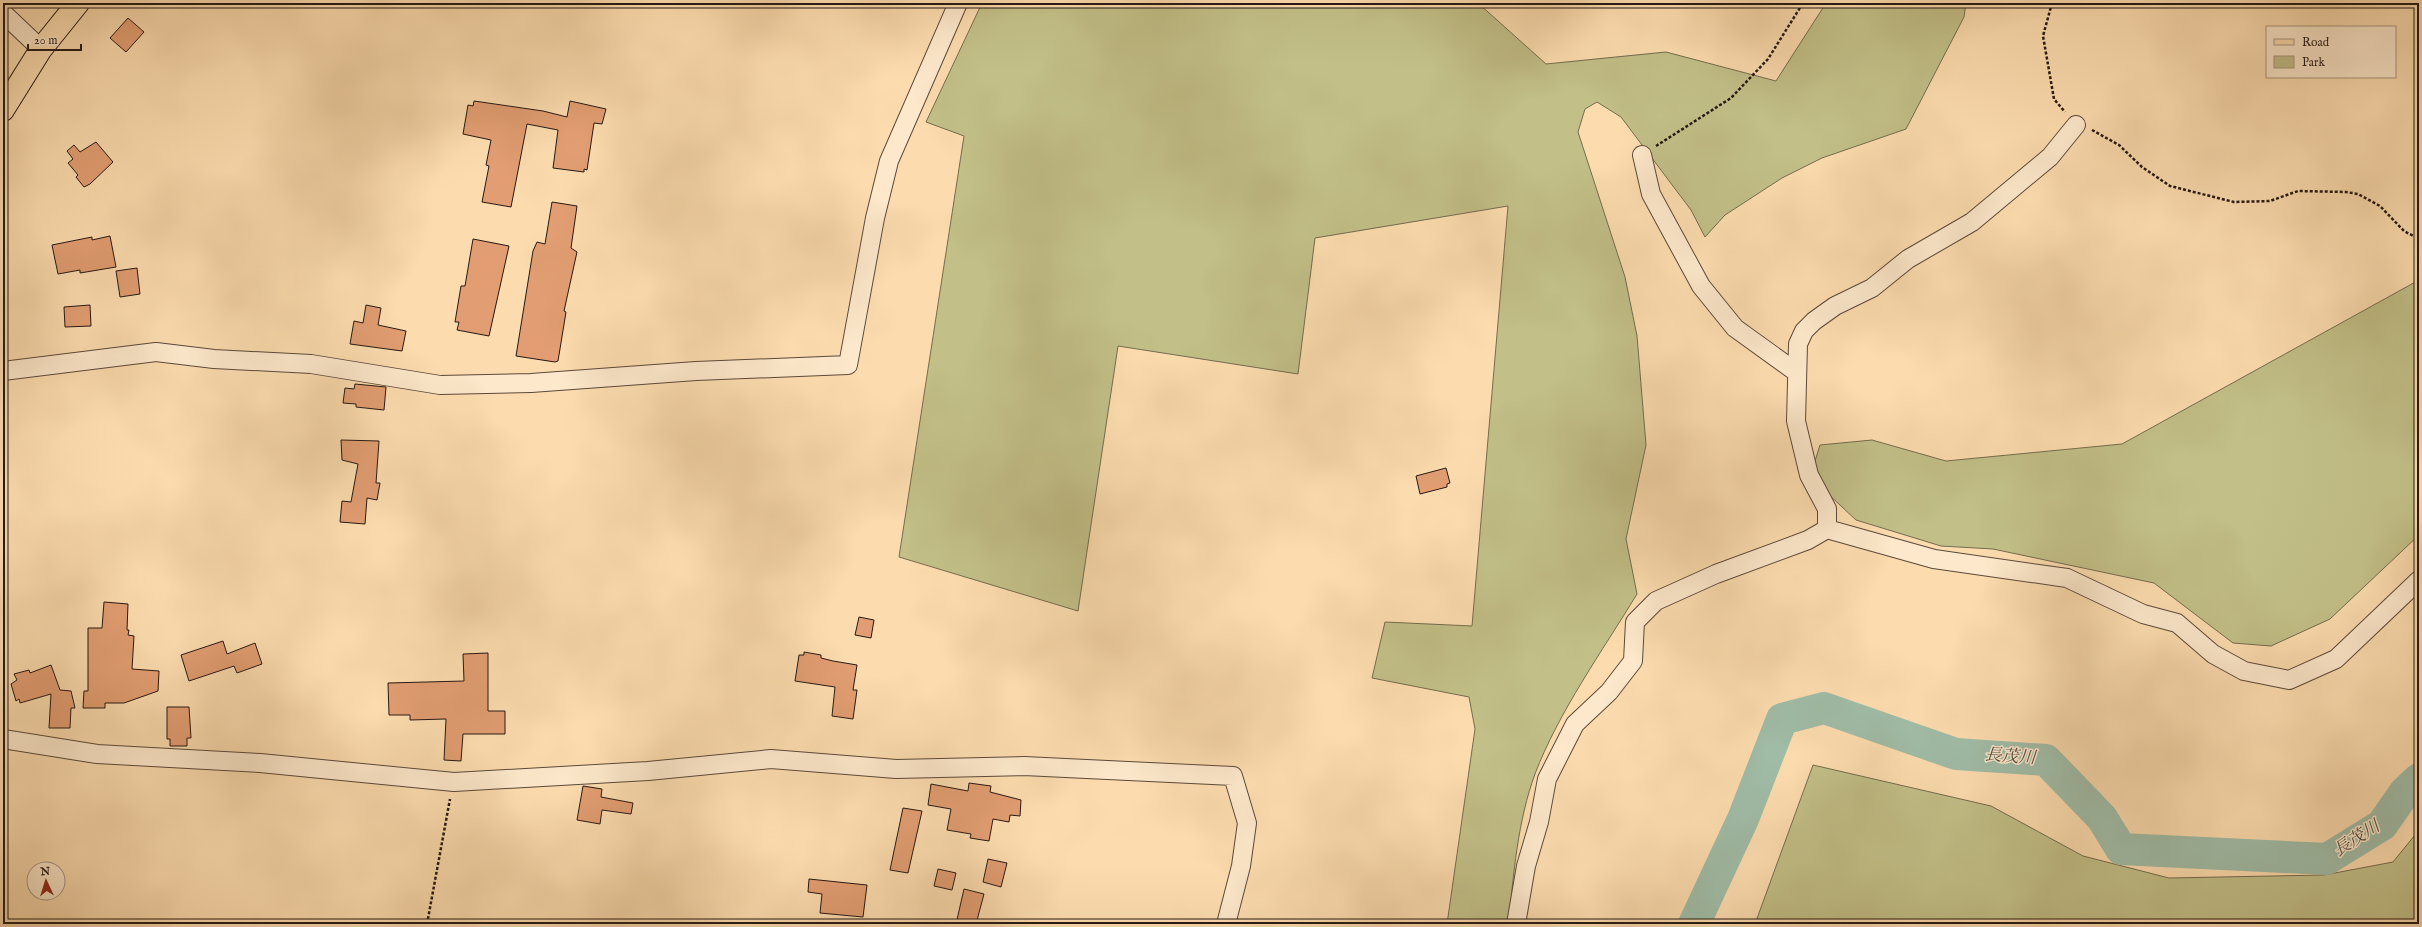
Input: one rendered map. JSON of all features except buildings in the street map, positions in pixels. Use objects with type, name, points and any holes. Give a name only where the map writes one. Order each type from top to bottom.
[{"type":"main road","points":[[3,110],[41,49],[78,3]]},
{"type":"street","points":[[3,371],[156,352],[214,358],[311,364],[440,385],[531,383],[696,371],[848,365],[875,218],[889,162],[958,3]]},
{"type":"street","points":[[3,13],[41,49]]},
{"type":"street","points":[[1827,529],[1827,509],[1809,475],[1796,421],[1796,372],[1798,344],[1804,331],[1814,320],[1835,306],[1872,288],[1908,260],[1972,222],[2050,157],[2076,125]]},
{"type":"street","points":[[1642,155],[1651,194],[1701,286],[1735,328],[1796,372]]},
{"type":"street","points":[[1516,924],[1526,866],[1539,822],[1547,779],[1575,724],[1609,692],[1633,661],[1635,622],[1656,601],[1716,574],[1808,540],[1827,529],[1934,559],[2067,578],[2143,614],[2177,623],[2213,654],[2244,671],[2289,680],[2336,659],[2419,580]]},
{"type":"street","points":[[3,739],[97,754],[260,763],[454,782],[648,770],[771,759],[896,768],[1024,766],[1233,776],[1247,823],[1241,866],[1226,924]]},
{"type":"path","points":[[1642,155],[1731,98],[1768,58],[1802,3]]},
{"type":"path","points":[[2052,3],[2043,36],[2054,99],[2076,125],[2091,129],[2109,139],[2142,167],[2170,186],[2234,202],[2270,201],[2298,191],[2346,192],[2358,194],[2380,206],[2404,231],[2419,239]]},
{"type":"path","points":[[427,924],[454,782]]},
{"type":"green space","points":[[982,3],[1478,3],[1546,64],[1666,52],[1776,81],[1826,3],[1966,3],[1964,17],[1906,129],[1822,158],[1782,178],[1725,215],[1705,237],[1691,210],[1621,117],[1597,102],[1585,109],[1578,132],[1625,277],[1637,336],[1646,445],[1626,539],[1637,594],[1568,705],[1535,774],[1520,829],[1509,924],[1447,924],[1475,729],[1469,697],[1372,678],[1385,622],[1472,626],[1508,206],[1315,238],[1298,374],[1118,346],[1078,611],[899,557],[964,136],[926,122]]},
{"type":"green space","points":[[2419,280],[2419,535],[2330,619],[2271,646],[2233,643],[2154,583],[1993,549],[1941,546],[1856,520],[1810,477],[1820,445],[1872,440],[1946,461],[2122,444]]},
{"type":"green space","points":[[1813,765],[1991,806],[2083,856],[2169,878],[2324,875],[2393,862],[2419,830],[2419,924],[1755,924]]},
{"type":"waterway","name":"長茂川","points":[[1694,924],[1743,819],[1782,719],[1824,708],[1956,754],[2046,760],[2102,818],[2121,849],[2327,859],[2382,825],[2405,792],[2419,779]]}]
